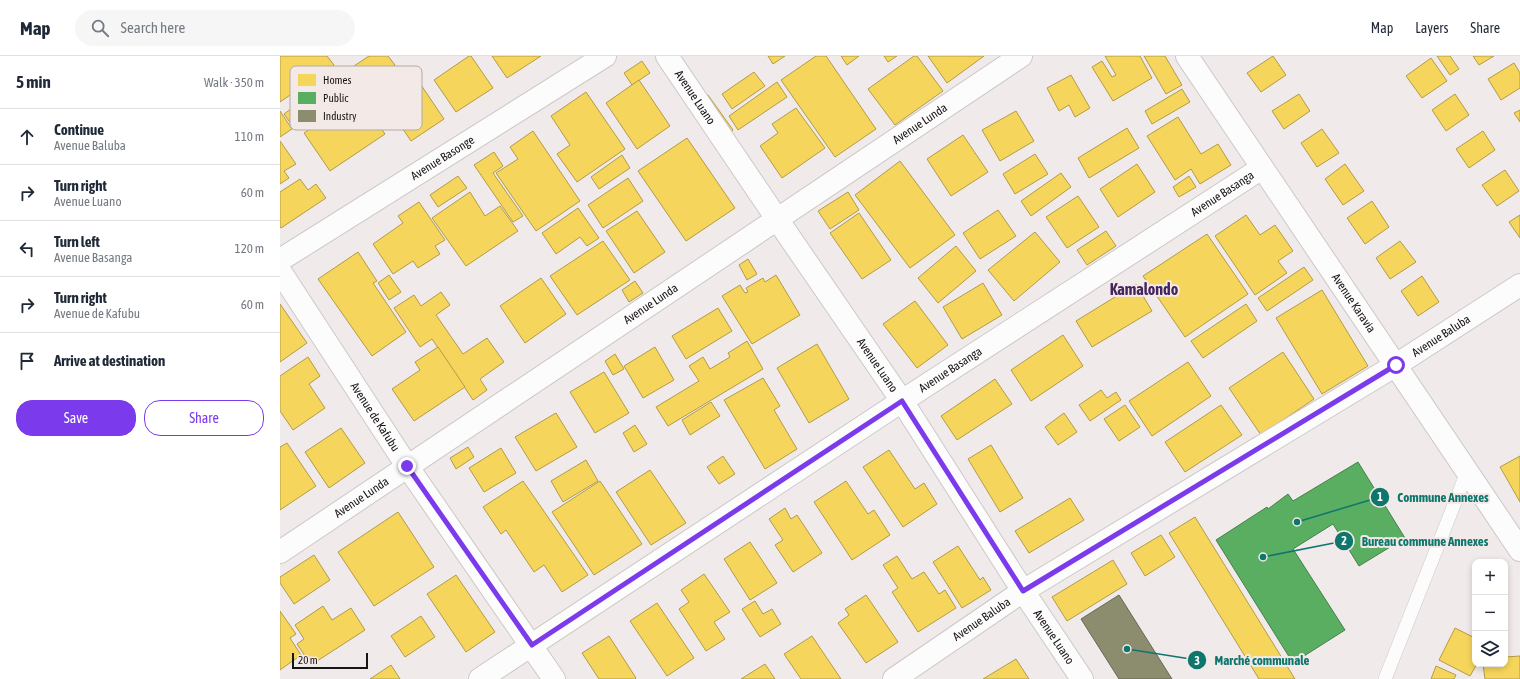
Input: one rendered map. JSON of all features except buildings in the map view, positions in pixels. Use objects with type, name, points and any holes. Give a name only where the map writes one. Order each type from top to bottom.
[{"type":"street","name":"Avenue Basonge","points":[[280,260],[605,56]]},
{"type":"street","name":"Avenue Luano","points":[[667,56],[902,401],[1023,591],[1082,679]]},
{"type":"street","name":"Avenue Lunda","points":[[280,552],[1022,56]]},
{"type":"street","name":"Avenue Karavia","points":[[1187,56],[1520,550]]},
{"type":"street","name":"Avenue Basanga","points":[[480,679],[902,401],[1262,168]]},
{"type":"street","name":"Avenue de Kafubu","points":[[280,271],[407,466],[532,645],[554,679]]},
{"type":"street","name":"Avenue Baluba","points":[[894,679],[1023,591],[1396,365],[1520,285]]},
{"type":"lane","points":[[1386,679],[1467,472]]},
{"type":"place","name":"Commune Annexes","points":[[1297,522]]},
{"type":"place","name":"Bureau commune Annexes","points":[[1263,557]]},
{"type":"place","name":"Marché communale","points":[[1127,649]]},
{"type":"district","name":"Kamalondo","points":[[1144,289]]},
{"type":"route","points":[[407,466],[532,645],[902,401],[1023,591],[1396,365]]}]
